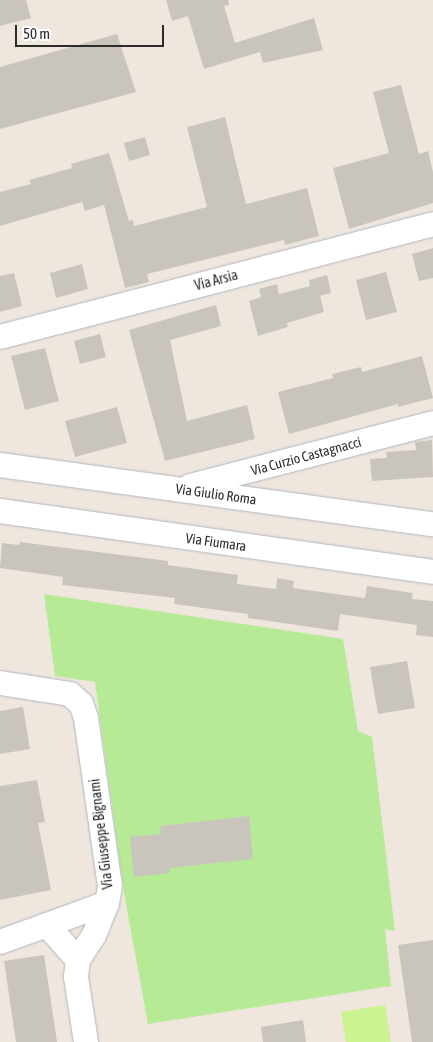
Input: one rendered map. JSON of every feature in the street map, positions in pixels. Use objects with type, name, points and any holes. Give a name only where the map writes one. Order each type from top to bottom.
[{"type":"street","name":"Via Arsia","points":[[0,337],[433,224]]},
{"type":"street","name":"Via Curzio Castagnacci","points":[[179,489],[433,422]]},
{"type":"street","name":"Via Giulio Roma","points":[[0,464],[433,524]]},
{"type":"street","name":"Via Fiumara","points":[[0,511],[433,572]]},
{"type":"street","name":"Via Giuseppe Bignami","points":[[0,682],[70,694],[81,704],[86,718],[110,886],[107,903],[94,935],[78,960]]},
{"type":"street","points":[[0,942],[107,903]]},
{"type":"street","points":[[47,924],[78,960],[76,977],[86,1042]]},
{"type":"green space","points":[[44,594],[343,639],[358,731],[372,737],[395,931],[385,929],[391,986],[148,1024],[125,899],[95,682],[55,676]]},
{"type":"green space","points":[[385,1005],[391,1042],[346,1042],[341,1012]]},
{"type":"building","points":[[0,0],[26,0],[31,18],[0,26]]},
{"type":"building","points":[[166,0],[228,0],[229,5],[224,6],[235,43],[314,18],[323,50],[263,63],[260,52],[204,69],[188,16],[172,21]]},
{"type":"building","points":[[117,34],[136,92],[0,129],[0,67]]},
{"type":"building","points":[[401,85],[419,154],[428,151],[433,172],[433,203],[349,229],[333,168],[389,153],[373,92]]},
{"type":"building","points":[[225,117],[246,204],[307,188],[319,236],[285,245],[284,240],[147,274],[149,282],[125,288],[104,205],[85,211],[82,202],[0,226],[0,192],[31,184],[29,180],[72,168],[71,164],[109,153],[129,221],[133,220],[134,226],[207,207],[187,127]]},
{"type":"building","points":[[145,137],[150,155],[129,161],[124,143]]},
{"type":"building","points":[[433,248],[433,278],[419,281],[412,254]]},
{"type":"building","points":[[82,264],[88,289],[56,298],[50,273]]},
{"type":"building","points":[[386,272],[397,312],[366,320],[356,280]]},
{"type":"building","points":[[14,273],[22,306],[0,312],[0,276]]},
{"type":"building","points":[[327,275],[331,293],[320,296],[324,312],[287,323],[288,327],[258,336],[249,301],[261,297],[259,289],[277,284],[279,294],[310,286],[309,280]]},
{"type":"building","points":[[216,305],[221,326],[170,340],[187,421],[247,405],[255,439],[165,461],[129,330]]},
{"type":"building","points":[[100,334],[106,357],[80,364],[74,341]]},
{"type":"building","points":[[45,348],[59,401],[25,410],[11,356]]},
{"type":"building","points":[[422,356],[433,398],[398,407],[398,404],[289,434],[278,392],[333,378],[332,374],[361,367],[362,372]]},
{"type":"building","points":[[117,407],[127,443],[75,457],[65,421]]},
{"type":"building","points":[[432,440],[433,477],[372,481],[370,459],[387,458],[386,452],[416,450],[415,442]]},
{"type":"building","points":[[20,542],[168,561],[168,565],[238,575],[237,584],[276,589],[277,578],[294,581],[293,588],[365,598],[367,586],[413,593],[412,599],[433,601],[433,637],[416,635],[417,625],[340,614],[338,631],[248,618],[248,614],[174,604],[175,598],[62,585],[63,577],[0,568],[2,543],[19,545]]},
{"type":"building","points":[[407,661],[415,708],[378,714],[370,667]]},
{"type":"building","points":[[23,707],[30,749],[0,754],[0,711]]},
{"type":"building","points":[[37,780],[45,822],[38,823],[51,890],[0,900],[0,786]]},
{"type":"building","points":[[249,816],[253,859],[169,868],[170,873],[134,877],[130,837],[161,834],[160,826]]},
{"type":"building","points":[[433,940],[433,1042],[412,1042],[398,945]]},
{"type":"building","points":[[44,955],[57,1042],[16,1042],[4,961]]},
{"type":"building","points":[[303,1020],[306,1042],[263,1042],[261,1027]]}]
